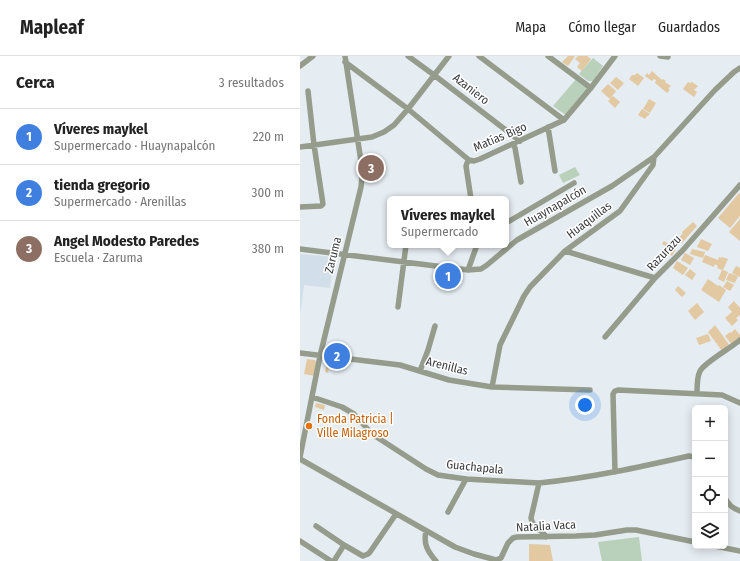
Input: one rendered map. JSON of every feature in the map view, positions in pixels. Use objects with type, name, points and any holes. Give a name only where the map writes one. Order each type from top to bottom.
[{"type":"street","points":[[300,66],[313,56]]},
{"type":"street","name":"Azaniero","points":[[408,56],[520,141]]},
{"type":"street","points":[[300,147],[358,140],[372,137],[384,132],[394,125],[408,109],[449,56]]},
{"type":"street","points":[[479,56],[564,120]]},
{"type":"street","points":[[548,56],[591,88]]},
{"type":"street","name":"Matías Bigo","points":[[345,59],[469,160],[474,161],[564,120],[615,56]]},
{"type":"street","points":[[660,56],[668,57]]},
{"type":"street","name":"Zaruma","points":[[300,455],[320,356],[361,187],[362,168],[345,59]]},
{"type":"street","name":"Huaquillas","points":[[492,387],[500,345],[530,287],[565,251],[620,211],[653,165],[654,157],[715,90],[740,68]]},
{"type":"street","points":[[300,207],[321,206],[323,204],[308,91]]},
{"type":"street","points":[[548,127],[555,171]]},
{"type":"street","points":[[513,144],[521,182]]},
{"type":"street","name":"Huaynapalcón","points":[[509,247],[517,240],[612,186],[654,157]]},
{"type":"street","points":[[469,160],[466,166],[471,196]]},
{"type":"street","points":[[509,221],[574,183]]},
{"type":"street","name":"Razurazu","points":[[605,337],[655,278],[683,250],[740,185]]},
{"type":"street","points":[[398,307],[406,248]]},
{"type":"street","points":[[468,270],[476,248]]},
{"type":"street","name":"Huaynapalcón","points":[[300,250],[468,270],[481,269],[487,266],[508,248]]},
{"type":"street","points":[[565,251],[655,278]]},
{"type":"street","points":[[420,371],[435,326]]},
{"type":"street","points":[[697,393],[700,370],[740,340]]},
{"type":"street","name":"Arenillas","points":[[300,353],[400,365],[450,380],[492,387],[590,390]]},
{"type":"street","points":[[615,472],[613,394],[615,391],[722,394],[740,403]]},
{"type":"street","name":"Guachapala","points":[[312,397],[342,407],[354,414],[372,434],[426,469],[438,474],[466,479],[539,483],[615,472],[692,456]]},
{"type":"street","name":"Natalia Vaca","points":[[300,455],[396,514],[455,547],[496,560],[501,558],[508,542],[517,537],[595,535],[636,530],[692,541]]},
{"type":"street","points":[[448,512],[466,479]]},
{"type":"street","points":[[539,483],[531,518],[533,525],[546,537]]},
{"type":"street","points":[[728,502],[734,509],[740,511]]},
{"type":"street","points":[[316,526],[363,556],[368,554],[396,514]]},
{"type":"street","points":[[426,531],[425,542],[429,553],[436,561]]},
{"type":"street","points":[[300,541],[333,561],[344,545]]},
{"type":"street","points":[[728,549],[740,551]]},
{"type":"shaded area","points":[[300,254],[334,257],[330,288],[304,285],[301,310],[300,310]]},
{"type":"green space","points":[[593,58],[603,66],[593,81],[588,81],[579,74]]},
{"type":"green space","points":[[577,78],[590,89],[567,116],[553,106]]},
{"type":"green space","points":[[575,167],[580,175],[563,183],[559,175]]},
{"type":"green space","points":[[639,537],[642,561],[602,561],[598,542]]},
{"type":"building","points":[[568,56],[575,56],[568,66],[562,62]]},
{"type":"building","points":[[578,56],[587,56],[591,59],[582,71],[577,67],[580,63],[575,59]]},
{"type":"building","points":[[652,71],[671,86],[667,93],[655,83],[656,80],[654,79],[652,81],[645,76],[647,73],[649,75]]},
{"type":"building","points":[[637,73],[644,78],[638,86],[629,79],[632,75]]},
{"type":"building","points":[[616,77],[624,83],[618,90],[610,83]]},
{"type":"building","points":[[688,82],[692,82],[698,86],[694,90],[697,92],[694,97],[683,89]]},
{"type":"building","points":[[608,84],[616,91],[610,99],[601,91]]},
{"type":"building","points":[[613,96],[620,102],[615,108],[608,101]]},
{"type":"building","points":[[649,99],[656,103],[650,113],[643,109]]},
{"type":"building","points":[[642,109],[650,114],[645,119],[638,115]]},
{"type":"building","points":[[739,193],[740,216],[730,228],[718,218]]},
{"type":"building","points":[[740,219],[740,241],[729,232]]},
{"type":"building","points":[[693,222],[697,226],[682,243],[678,239],[683,233],[682,232]]},
{"type":"building","points":[[701,239],[712,244],[708,251],[697,247]]},
{"type":"building","points":[[664,241],[676,249],[672,256],[664,251],[667,247],[662,244]]},
{"type":"building","points":[[692,249],[705,252],[703,258],[690,254]]},
{"type":"building","points":[[685,253],[694,258],[690,265],[681,260]]},
{"type":"building","points":[[705,255],[718,260],[719,257],[728,259],[723,270],[728,272],[724,282],[718,279],[722,270],[717,268],[718,266],[715,264],[714,267],[702,262]]},
{"type":"building","points":[[677,261],[688,268],[683,275],[673,268]]},
{"type":"building","points":[[736,266],[740,268],[740,277],[732,273]]},
{"type":"building","points":[[690,269],[696,274],[692,280],[685,275]]},
{"type":"building","points":[[729,273],[738,276],[735,283],[726,280]]},
{"type":"building","points":[[708,279],[726,290],[719,302],[701,290]]},
{"type":"building","points":[[727,281],[734,285],[730,291],[723,287]]},
{"type":"building","points":[[678,286],[686,293],[682,297],[675,290]]},
{"type":"building","points":[[734,301],[740,308],[740,315],[736,318],[738,320],[732,326],[725,318],[732,312],[728,307]]},
{"type":"building","points":[[697,303],[704,312],[695,320],[688,311]]},
{"type":"building","points":[[715,325],[730,346],[722,351],[708,332]]},
{"type":"building","points":[[735,329],[740,335],[740,338],[732,345],[725,336]]},
{"type":"building","points":[[708,334],[711,341],[699,345],[696,338]]},
{"type":"building","points":[[307,359],[315,360],[316,362],[315,376],[304,374]]},
{"type":"building","points":[[327,362],[335,363],[334,368],[329,367],[328,373],[325,372]]},
{"type":"building","points":[[316,403],[325,405],[324,410],[315,407]]},
{"type":"building","points":[[529,544],[550,545],[553,561],[529,561]]},
{"type":"place","name":"Angel Modesto Paredes","points":[[371,168]]},
{"type":"place","name":"Víveres maykel","points":[[448,276]]},
{"type":"place","name":"tienda gregorio","points":[[337,356]]},
{"type":"place","name":"Fonda Patricia | Ville Milagroso","points":[[309,426]]}]
